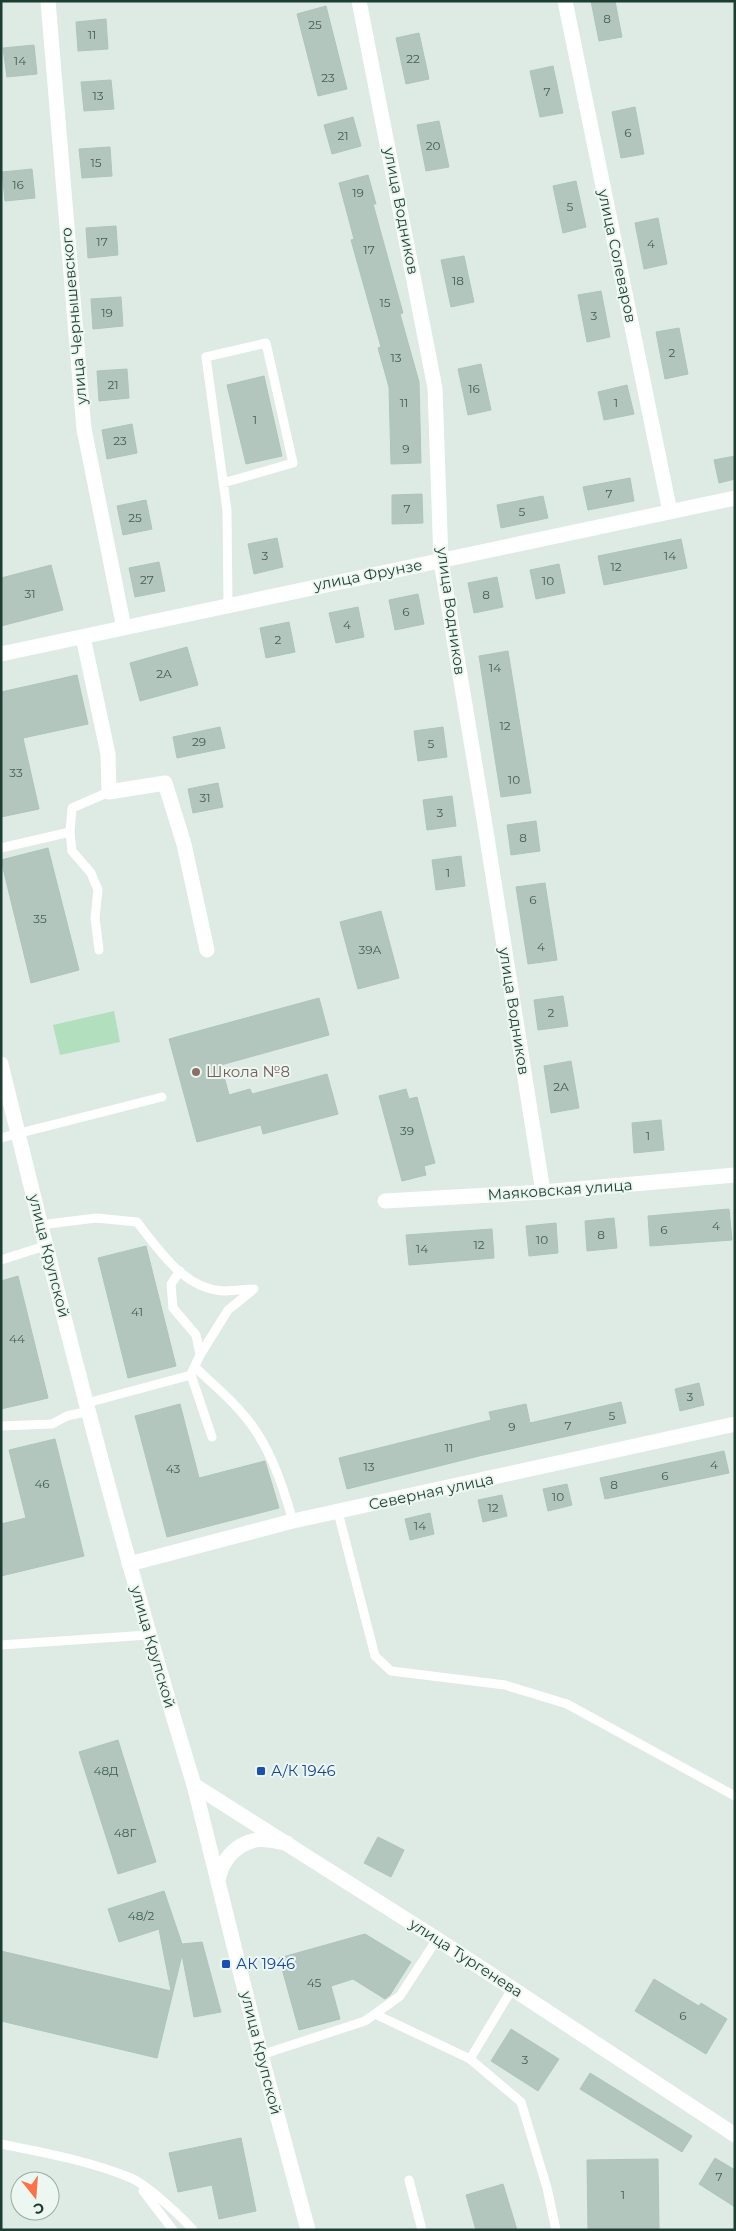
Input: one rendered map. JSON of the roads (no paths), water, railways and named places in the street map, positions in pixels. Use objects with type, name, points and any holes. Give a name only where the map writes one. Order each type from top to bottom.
[{"type":"street","name":"улица Чернышевского","points":[[48,1],[84,429],[124,628]]},
{"type":"street","name":"улица Водников","points":[[360,1],[436,388],[441,561],[543,1192]]},
{"type":"street","name":"улица Солеваров","points":[[565,1],[670,512]]},
{"type":"street","name":"улица Фрунзе","points":[[1,654],[228,604],[441,561],[735,498]]},
{"type":"street","points":[[83,637],[108,754],[109,792],[165,783],[184,844],[207,950]]},
{"type":"street","name":"улица Крупской","points":[[1,1064],[40,1224],[129,1564],[148,1635],[194,1785],[261,2054],[308,2230]]},
{"type":"street","name":"Маяковская улица","points":[[385,1201],[543,1192],[735,1175]]},
{"type":"street","name":"Северная улица","points":[[129,1564],[293,1521],[735,1424]]},
{"type":"street","name":"улица Тургенева","points":[[194,1785],[437,1939],[735,2135]]},
{"type":"street","points":[[218,1882],[220,1869],[234,1849],[257,1839],[289,1844]]},
{"type":"lane","points":[[223,483],[293,463],[266,343],[206,357],[223,483],[227,510],[228,604]]},
{"type":"lane","points":[[99,950],[95,918],[98,890],[91,873],[72,850],[70,832],[72,808],[109,792]]},
{"type":"lane","points":[[1,848],[70,832]]},
{"type":"lane","points":[[1,1138],[162,1097]]},
{"type":"lane","points":[[40,1224],[96,1218],[137,1222],[189,1281],[222,1291],[254,1289],[228,1310],[200,1355],[193,1371],[212,1437]]},
{"type":"lane","points":[[1,1260],[46,1246]]},
{"type":"lane","points":[[180,1271],[171,1284],[173,1308],[196,1335],[200,1355]]},
{"type":"lane","points":[[1,1426],[52,1424],[88,1407],[193,1371]]},
{"type":"lane","points":[[193,1371],[244,1414],[262,1440],[280,1478],[293,1521]]},
{"type":"lane","points":[[338,1512],[374,1656],[383,1666],[391,1671],[505,1685],[567,1704],[735,1796]]},
{"type":"lane","points":[[1,1645],[148,1635]]},
{"type":"lane","points":[[261,2054],[365,2021],[400,1996],[437,1939]]},
{"type":"lane","points":[[470,2059],[512,1989]]},
{"type":"lane","points":[[375,2014],[470,2059],[521,2102],[547,2188],[556,2230]]},
{"type":"lane","points":[[1,2144],[75,2160],[133,2179],[183,2218],[193,2230]]},
{"type":"lane","points":[[133,2179],[174,2230]]},
{"type":"lane","points":[[409,2180],[422,2230]]},
{"type":"place","name":"Школа №8","points":[[196,1072]]},
{"type":"place","name":"А/К 1946","points":[[261,1771]]},
{"type":"place","name":"АК 1946","points":[[226,1964]]}]
